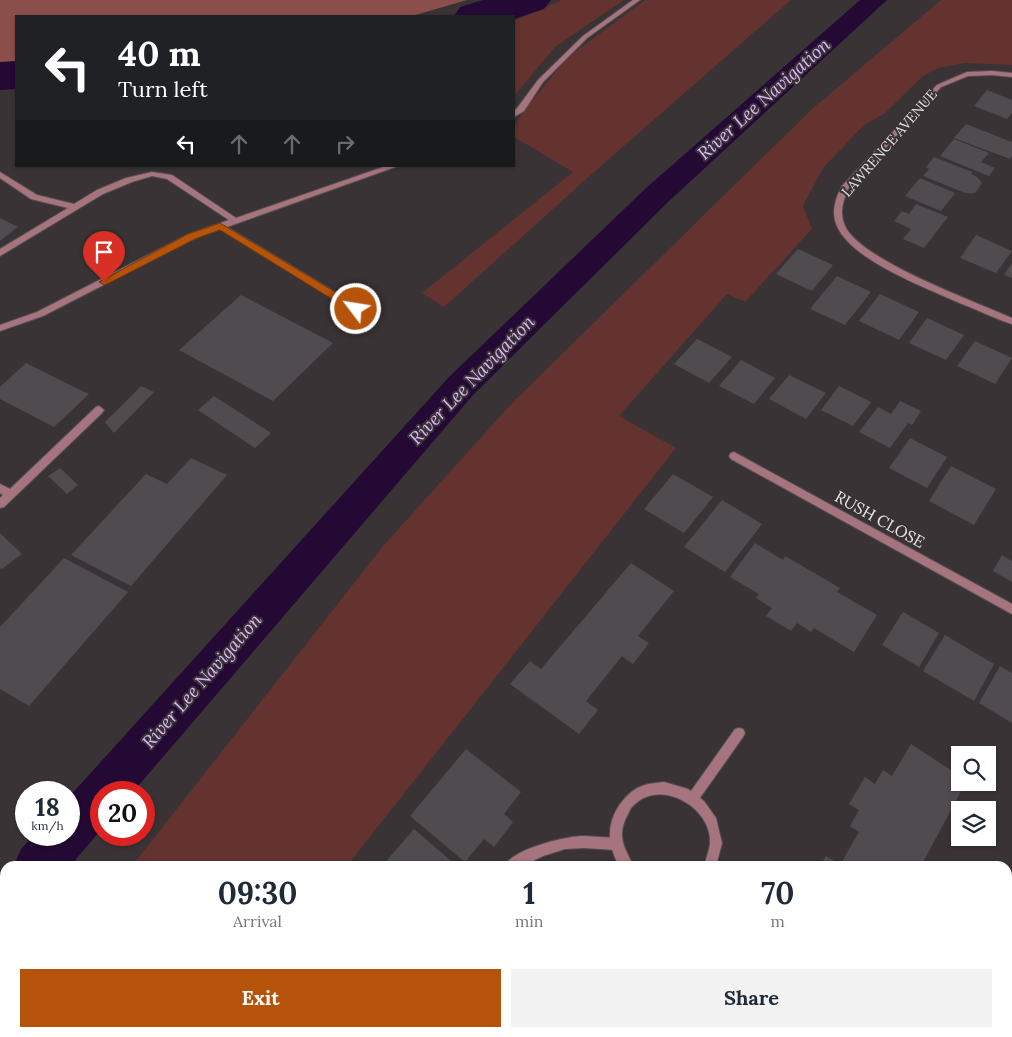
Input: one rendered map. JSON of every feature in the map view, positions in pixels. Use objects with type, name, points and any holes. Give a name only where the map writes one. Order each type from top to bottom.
[{"type":"street","points":[[515,114],[521,109],[540,81],[585,37],[637,0]]},
{"type":"street","name":"LAWRENCE AVENUE","points":[[1012,75],[992,73],[967,74],[939,86],[846,188],[839,200],[837,212],[844,232],[862,251],[900,272],[1012,321]]},
{"type":"street","points":[[0,328],[40,314],[192,236],[391,167]]},
{"type":"street","points":[[0,174],[34,197],[76,206]]},
{"type":"street","points":[[0,253],[100,192],[129,180],[152,174],[169,177],[235,221]]},
{"type":"street","points":[[220,226],[356,309]]},
{"type":"street","points":[[0,504],[99,410]]},
{"type":"street","name":"RUSH CLOSE","points":[[734,456],[1012,609]]},
{"type":"street","points":[[0,488],[10,494]]},
{"type":"street","points":[[694,798],[739,733]]},
{"type":"street","points":[[623,861],[616,844],[615,828],[620,812],[628,801],[639,793],[652,788],[666,788],[680,791],[694,798],[705,810],[714,825],[717,841],[712,861]]},
{"type":"street","points":[[519,861],[547,849],[572,842],[616,844]]},
{"type":"shaded area","points":[[0,0],[467,0],[415,15],[15,15],[15,64],[0,65]]},
{"type":"shaded area","points":[[562,0],[624,0],[555,47],[515,95],[515,21]]},
{"type":"shaded area","points":[[645,0],[791,0],[593,173],[444,307],[422,293],[573,172],[515,138],[515,125],[525,109],[567,58]]},
{"type":"shaded area","points":[[941,0],[1012,0],[1012,65],[965,63],[938,68],[923,76],[884,114],[864,125],[823,168],[803,206],[812,229],[745,302],[727,294],[619,416],[676,448],[351,861],[136,861],[148,846],[155,846],[155,837],[384,545],[512,403],[812,109]]},
{"type":"building","points":[[987,90],[1012,100],[1012,113],[1007,119],[974,106]]},
{"type":"building","points":[[966,124],[1012,142],[1012,156],[1010,159],[954,138]]},
{"type":"building","points":[[954,139],[989,153],[981,162],[995,168],[989,176],[940,156]]},
{"type":"building","points":[[934,157],[972,172],[971,174],[982,183],[975,193],[965,193],[923,176],[929,169],[926,167]]},
{"type":"building","points":[[920,178],[955,193],[941,211],[905,196]]},
{"type":"building","points":[[916,204],[948,217],[924,248],[903,239],[911,229],[894,221],[902,211],[909,214]]},
{"type":"building","points":[[0,218],[18,227],[0,241]]},
{"type":"building","points":[[976,235],[1012,251],[996,273],[960,258]]},
{"type":"building","points":[[798,249],[833,265],[812,291],[776,274]]},
{"type":"building","points":[[1012,263],[1012,278],[1004,275]]},
{"type":"building","points":[[837,276],[871,292],[845,325],[810,309]]},
{"type":"building","points":[[880,294],[919,312],[899,340],[859,321]]},
{"type":"building","points":[[241,295],[333,343],[273,401],[179,350]]},
{"type":"building","points":[[927,318],[964,335],[946,360],[909,343]]},
{"type":"building","points":[[697,339],[732,357],[709,383],[674,364]]},
{"type":"building","points":[[975,341],[1012,358],[995,384],[957,366]]},
{"type":"building","points":[[741,360],[775,378],[754,404],[719,386]]},
{"type":"building","points":[[26,363],[89,394],[54,427],[0,399],[0,387]]},
{"type":"building","points":[[789,375],[826,393],[806,419],[769,399]]},
{"type":"building","points":[[141,386],[154,392],[114,433],[105,422]]},
{"type":"building","points":[[839,386],[871,402],[853,426],[821,410]]},
{"type":"building","points":[[214,396],[271,433],[255,448],[198,410]]},
{"type":"building","points":[[900,401],[921,411],[912,425],[908,423],[890,448],[859,432],[878,407],[891,414]]},
{"type":"building","points":[[910,438],[947,457],[927,488],[889,468]]},
{"type":"building","points":[[191,458],[227,475],[131,586],[71,555],[146,474],[167,484]]},
{"type":"building","points":[[951,466],[996,489],[974,525],[929,501]]},
{"type":"building","points":[[60,468],[78,485],[67,494],[48,476]]},
{"type":"building","points":[[673,474],[713,497],[684,533],[644,509]]},
{"type":"building","points":[[722,500],[762,524],[725,572],[684,547]]},
{"type":"building","points":[[0,533],[22,554],[2,569],[0,568]]},
{"type":"building","points":[[755,543],[783,560],[785,556],[840,588],[837,592],[877,615],[854,652],[814,628],[811,632],[797,623],[791,631],[766,616],[772,608],[756,598],[759,594],[730,577]]},
{"type":"building","points":[[1002,555],[1012,561],[1012,582],[993,571]]},
{"type":"building","points":[[64,558],[128,592],[29,706],[0,689],[0,627]]},
{"type":"building","points":[[631,563],[674,591],[638,636],[649,643],[633,664],[622,656],[586,701],[598,710],[579,734],[510,684],[530,661],[541,669]]},
{"type":"building","points":[[903,612],[939,633],[919,667],[882,645]]},
{"type":"building","points":[[945,635],[994,664],[974,701],[923,671]]},
{"type":"building","points":[[1000,666],[1012,673],[1012,723],[979,703]]},
{"type":"building","points":[[911,744],[951,770],[951,791],[961,791],[956,801],[951,801],[951,810],[924,861],[842,861],[859,832],[850,826],[859,810],[849,804],[865,777],[875,784],[883,770],[892,776]]},
{"type":"building","points":[[466,749],[521,792],[504,814],[513,822],[494,847],[484,839],[466,861],[410,816]]},
{"type":"building","points":[[414,829],[451,861],[386,861]]},
{"type":"building","points":[[826,856],[834,861],[823,861]]},
{"type":"waterway","points":[[479,15],[529,0]]},
{"type":"waterway","name":"River Lee Navigation","points":[[113,781],[461,386],[656,196],[875,0]]},
{"type":"waterway","points":[[0,76],[15,75]]},
{"type":"waterway","name":"River Lee Navigation","points":[[80,819],[90,808]]},
{"type":"waterway","name":"River Lee Navigation","points":[[43,861],[56,846]]},
{"type":"route","points":[[104,282],[192,236],[220,226],[356,309]]}]
